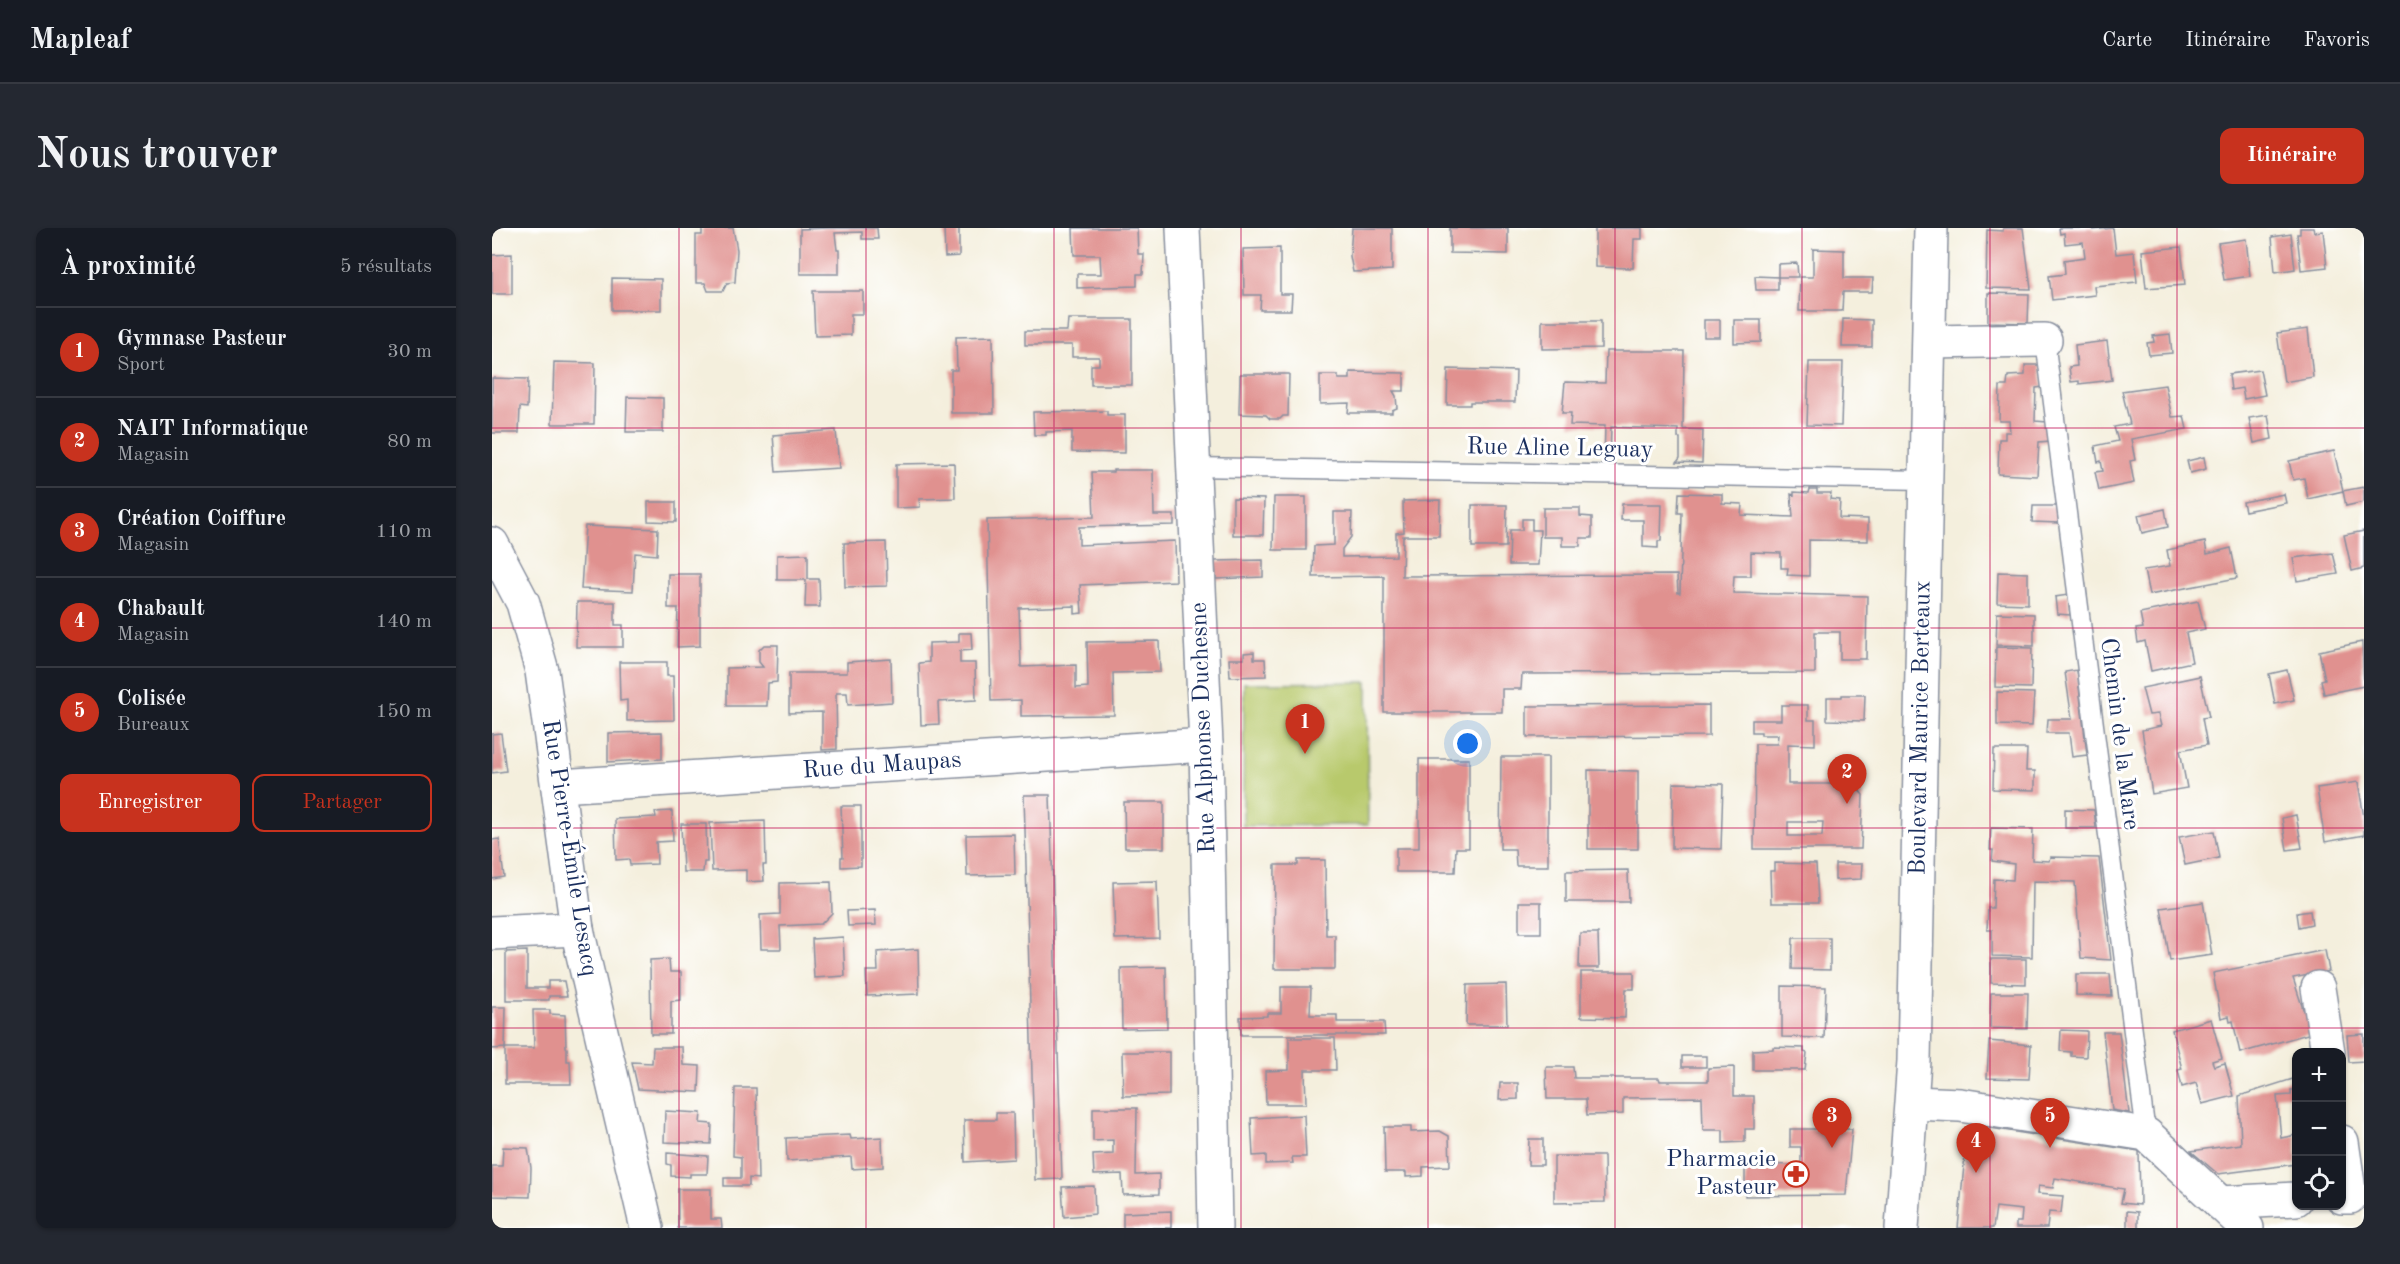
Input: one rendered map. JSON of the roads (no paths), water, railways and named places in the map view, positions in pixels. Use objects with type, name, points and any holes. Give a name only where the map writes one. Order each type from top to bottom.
[{"type":"street","name":"Rue Alphonse Duchesne","points":[[1183,228],[1206,745],[1215,1228]]},
{"type":"street","name":"Boulevard Maurice Berteaux","points":[[1902,1228],[1913,1103],[1931,228]]},
{"type":"street","points":[[1930,342],[2045,340]]},
{"type":"street","name":"Rue Pierre-Émile Lesacq","points":[[492,544],[523,603],[542,671],[577,929],[647,1228]]},
{"type":"street","name":"Rue du Maupas","points":[[559,786],[1206,745]]},
{"type":"street","points":[[492,933],[577,929]]},
{"type":"street","points":[[2318,988],[2327,1048]]},
{"type":"street","points":[[1913,1103],[1960,1105],[2146,1134],[2247,1228]]},
{"type":"street","points":[[2346,1170],[2350,1197],[2346,1197]]},
{"type":"street","points":[[2220,1203],[2292,1199]]},
{"type":"lane","name":"Chemin de la Mare","points":[[2045,340],[2146,1134]]},
{"type":"lane","name":"Rue Aline Leguay","points":[[1194,467],[1926,480]]},
{"type":"place","name":"Gymnase Pasteur","points":[[1305,754]]},
{"type":"place","name":"NAIT Informatique","points":[[1847,804]]},
{"type":"place","name":"Création Coiffure","points":[[1832,1148]]},
{"type":"place","name":"Colisée","points":[[2050,1148]]},
{"type":"place","name":"Chabault","points":[[1976,1173]]},
{"type":"place","name":"Pharmacie Pasteur","points":[[1796,1174]]}]
